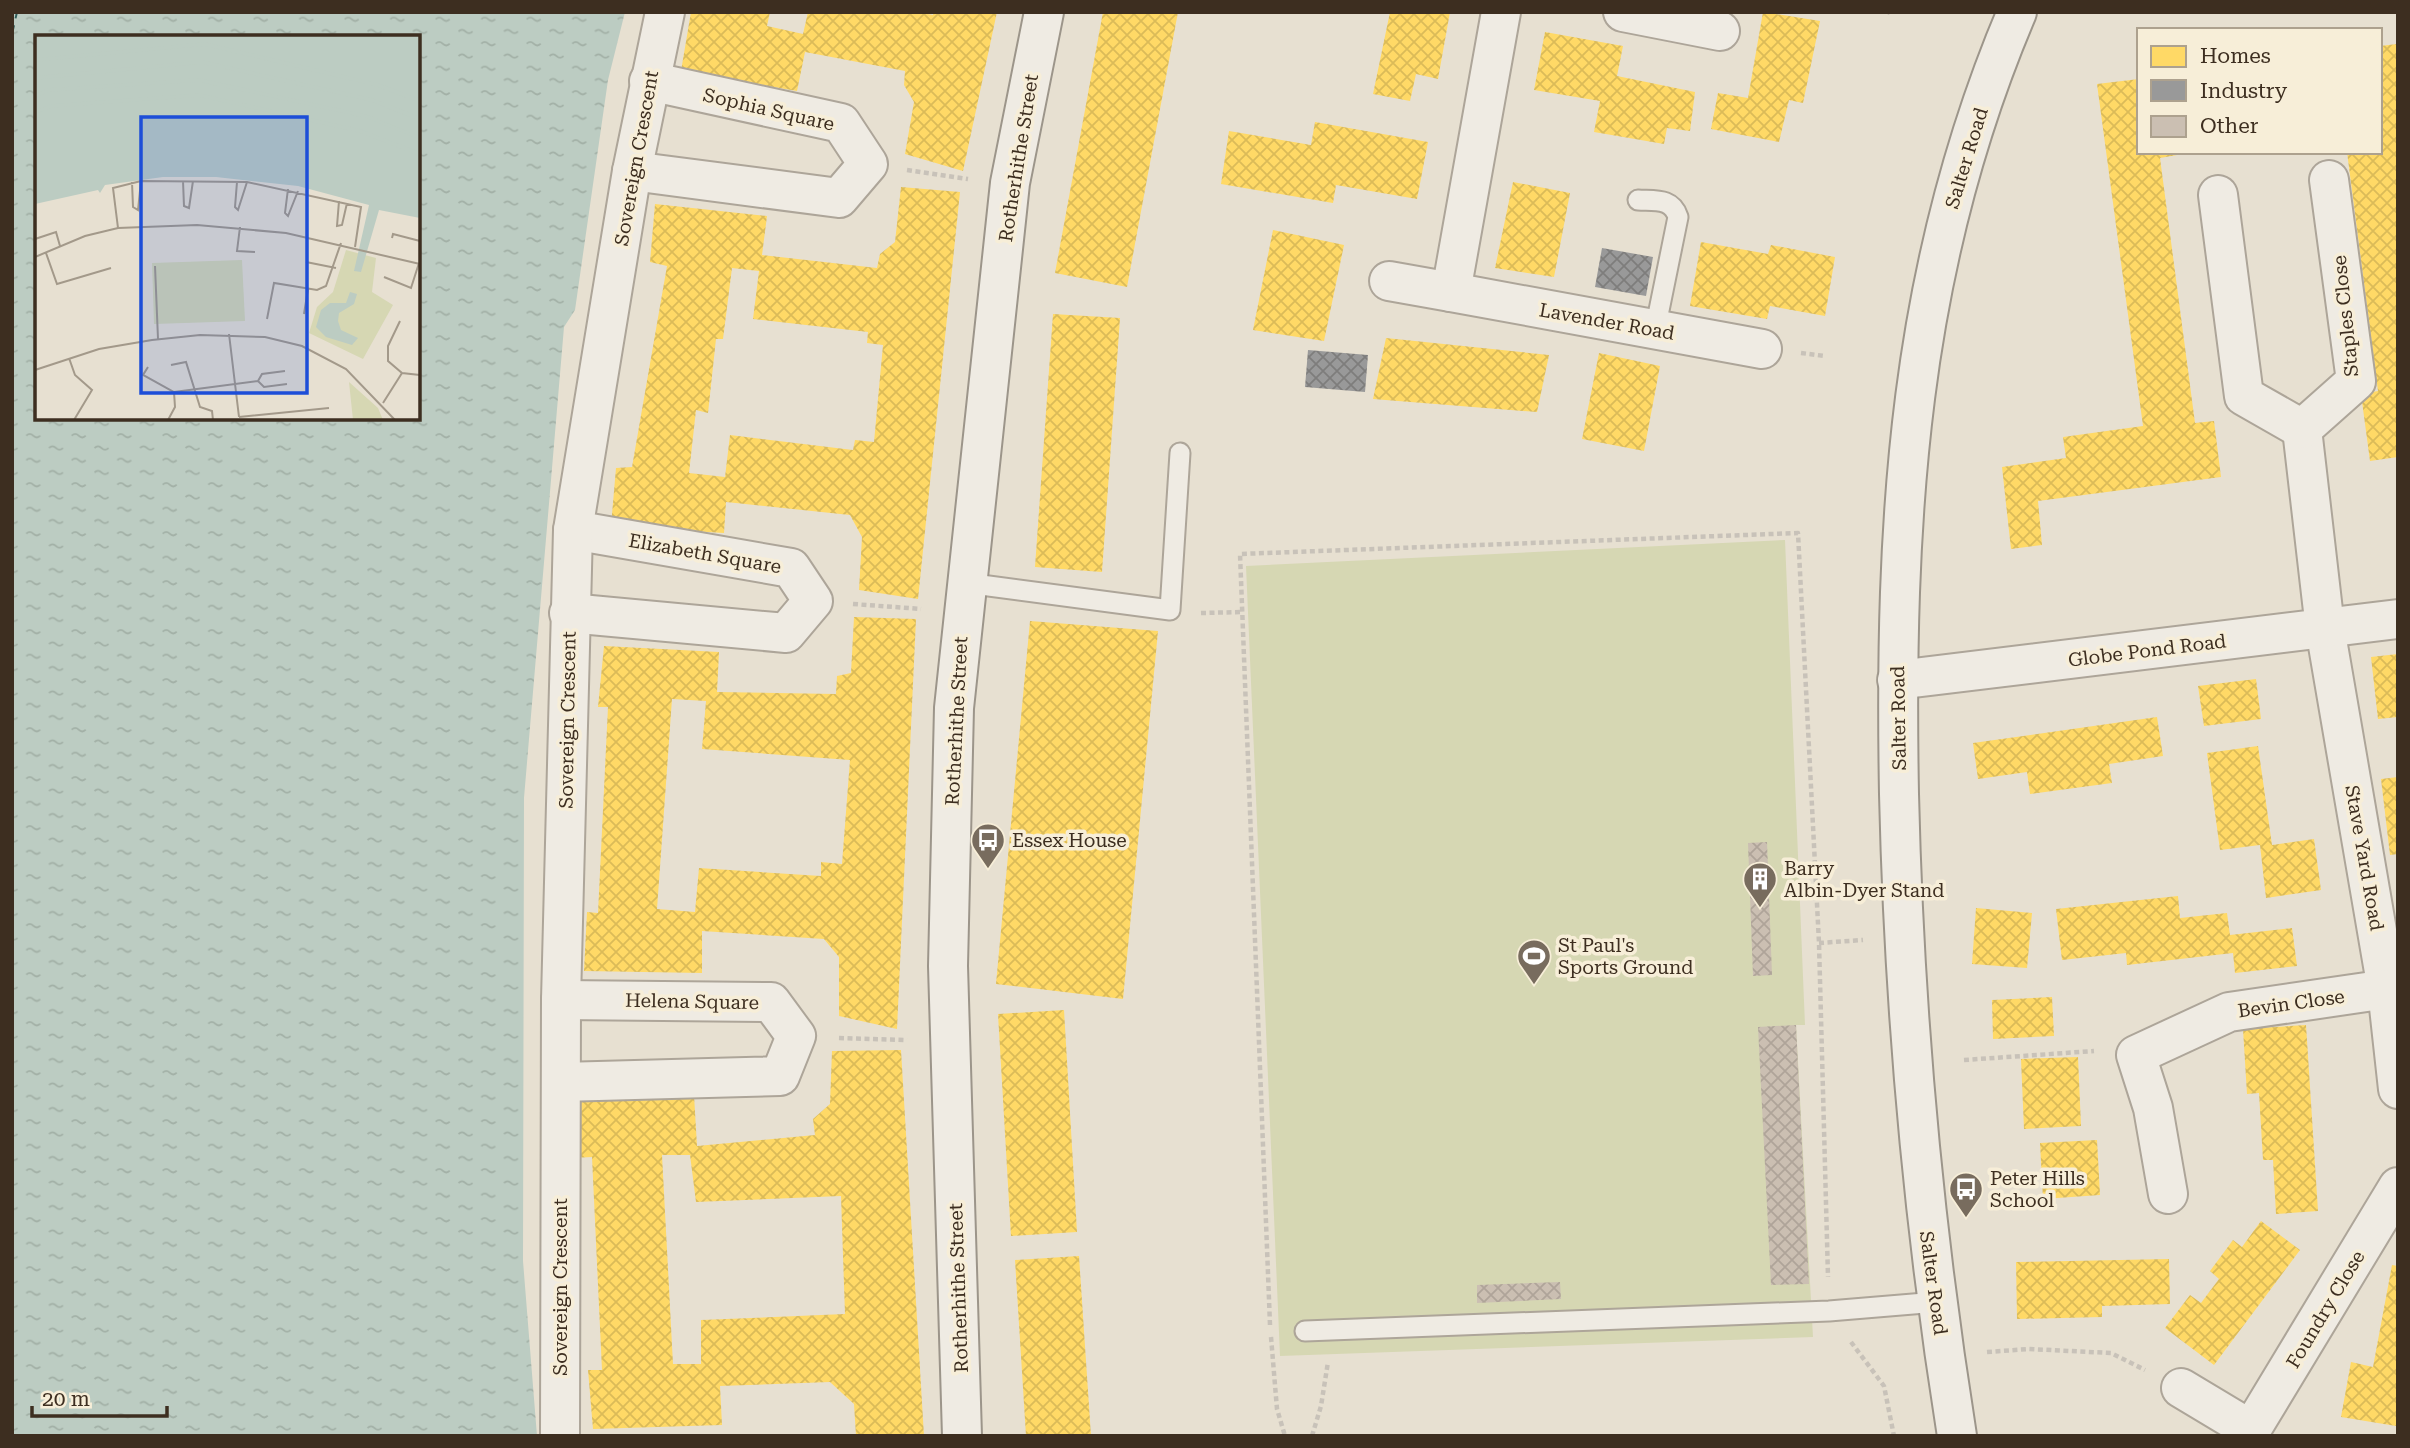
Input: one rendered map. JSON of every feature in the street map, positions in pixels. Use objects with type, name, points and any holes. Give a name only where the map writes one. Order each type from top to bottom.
[{"type":"street","name":"Sovereign Crescent","points":[[560,1436],[561,1000],[573,530],[632,171],[665,12]]},
{"type":"street","name":"Rotherhithe Street","points":[[962,1436],[948,966],[954,708],[1010,183],[1044,12]]},
{"type":"street","points":[[1451,292],[1501,12]]},
{"type":"street","points":[[1623,12],[1720,31]]},
{"type":"street","name":"Salter Road","points":[[1957,1436],[1926,1223],[1902,937],[1897,680],[1906,465],[1918,366],[1936,261],[1968,146],[2017,12]]},
{"type":"street","name":"Sophia Square","points":[[632,171],[838,198],[868,164],[841,123],[649,81]]},
{"type":"street","name":"Staples Close","points":[[2302,429],[2356,381],[2329,180]]},
{"type":"street","points":[[2218,195],[2244,396],[2302,429],[2325,628]]},
{"type":"street","name":"Lavender Road","points":[[1390,281],[1762,349]]},
{"type":"street","name":"Elizabeth Square","points":[[569,613],[786,633],[813,601],[791,568],[573,530]]},
{"type":"street","name":"Globe Pond Road","points":[[1897,680],[2398,619]]},
{"type":"street","name":"Stave Yard Road","points":[[2325,628],[2393,987],[2398,1089]]},
{"type":"street","name":"Bevin Close","points":[[2136,1055],[2229,1012],[2393,987]]},
{"type":"street","name":"Helena Square","points":[[561,1000],[771,1002],[796,1036],[780,1076],[561,1082]]},
{"type":"street","points":[[2136,1055],[2153,1108],[2168,1194]]},
{"type":"street","name":"Foundry Close","points":[[2181,1388],[2253,1433],[2398,1187]]},
{"type":"lane","points":[[1638,200],[1668,202],[1675,207],[1678,217],[1655,330]]},
{"type":"lane","points":[[966,583],[1170,610],[1180,453]]},
{"type":"lane","points":[[1305,1331],[1829,1311],[1937,1302]]},
{"type":"path","points":[[931,174],[959,178]]},
{"type":"path","points":[[1286,1436],[1277,1409],[1271,1356],[1240,554],[1798,533],[1819,943],[1829,1311],[1884,1386],[1894,1436]]},
{"type":"path","points":[[894,607],[925,610]]},
{"type":"path","points":[[1217,614],[1242,612]]},
{"type":"path","points":[[1819,943],[1876,939]]},
{"type":"path","points":[[880,1041],[906,1040]]},
{"type":"path","points":[[1964,1060],[2085,1050],[2136,1055]]},
{"type":"path","points":[[1944,1356],[2029,1349],[2111,1353],[2181,1388]]},
{"type":"path","points":[[1311,1436],[1321,1406],[1329,1355]]},
{"type":"green space","name":"St Paul's Sports Ground","points":[[1785,540],[1805,1025],[1796,1025],[1813,1337],[1280,1356],[1246,566]]},
{"type":"water","points":[[12,12],[625,12],[608,80],[575,310],[564,327],[524,798],[523,1261],[537,1436],[12,1436]]},
{"type":"building: Homes","points":[[691,12],[770,12],[767,26],[803,34],[808,12],[918,12],[933,15],[933,12],[997,12],[963,171],[905,154],[914,102],[904,85],[905,71],[805,52],[797,91],[681,71]]},
{"type":"building: Homes","points":[[1103,12],[1178,12],[1127,287],[1055,273]]},
{"type":"building: Homes","points":[[1390,12],[1450,12],[1438,79],[1416,74],[1410,101],[1373,94]]},
{"type":"building: Homes","points":[[1763,12],[1820,21],[1803,103],[1789,100],[1779,142],[1711,129],[1718,93],[1748,98]]},
{"type":"building: Homes","points":[[1545,32],[1623,46],[1617,76],[1695,92],[1690,131],[1667,128],[1664,144],[1594,132],[1600,101],[1534,90]]},
{"type":"building: Homes","points":[[2397,44],[2398,457],[2370,461],[2361,394],[2378,391],[2347,154],[2382,154],[2382,46]]},
{"type":"building: Homes","points":[[2137,79],[2137,154],[2183,154],[2160,158],[2195,423],[2214,421],[2221,477],[2038,501],[2042,545],[2011,549],[2002,467],[2066,458],[2063,437],[2143,426],[2097,84]]},
{"type":"building: Homes","points":[[1315,122],[1428,142],[1417,199],[1336,185],[1333,203],[1221,184],[1229,131],[1311,145]]},
{"type":"building: Homes","points":[[1513,182],[1570,193],[1554,277],[1495,268]]},
{"type":"building: Homes","points":[[901,187],[960,192],[918,599],[859,590],[862,537],[850,515],[726,502],[724,533],[611,526],[616,468],[632,467],[667,266],[650,262],[655,204],[767,216],[762,255],[877,268],[880,254],[895,242]],"holes":[[[732,268],[759,271],[753,319],[868,332],[867,343],[883,345],[874,442],[855,440],[853,450],[730,435],[725,477],[689,473],[696,410],[708,413],[716,339],[723,339]]]},
{"type":"building: Homes","points":[[1273,230],[1344,245],[1324,341],[1253,330]]},
{"type":"building: Homes","points":[[1701,242],[1768,254],[1771,245],[1835,257],[1825,316],[1770,306],[1767,319],[1690,306]]},
{"type":"building: Homes","points":[[1053,314],[1120,318],[1102,572],[1035,567]]},
{"type":"building: Homes","points":[[1386,338],[1549,355],[1537,412],[1373,399]]},
{"type":"building: Homes","points":[[1599,353],[1660,366],[1644,451],[1582,439]]},
{"type":"building: Homes","points":[[854,617],[916,619],[897,1029],[839,1016],[839,957],[824,939],[702,931],[702,973],[584,971],[587,912],[598,913],[608,707],[598,707],[604,646],[719,652],[717,692],[836,694],[837,676],[851,673]],"holes":[[[672,699],[706,701],[702,749],[850,760],[842,864],[821,862],[821,876],[699,868],[695,912],[657,909]]]},
{"type":"building: Homes","points":[[1030,621],[1158,631],[1123,999],[996,984]]},
{"type":"building: Homes","points":[[2398,654],[2398,717],[2378,719],[2371,657]]},
{"type":"building: Homes","points":[[2256,679],[2261,719],[2204,726],[2198,686]]},
{"type":"building: Homes","points":[[2157,717],[2163,756],[2109,764],[2112,783],[2030,794],[2027,772],[1978,779],[1973,743]]},
{"type":"building: Homes","points":[[2258,746],[2272,845],[2314,839],[2321,890],[2266,898],[2260,845],[2220,850],[2207,753]]},
{"type":"building: Homes","points":[[2398,777],[2398,854],[2390,855],[2381,779]]},
{"type":"building: Homes","points":[[2178,896],[2180,918],[2227,913],[2230,935],[2292,928],[2297,966],[2235,973],[2233,953],[2127,965],[2126,953],[2062,960],[2056,909]]},
{"type":"building: Homes","points":[[1976,908],[2032,913],[2027,968],[1972,964]]},
{"type":"building: Homes","points":[[2052,997],[2054,1036],[1993,1039],[1992,1000]]},
{"type":"building: Homes","points":[[1064,1010],[1077,1232],[1011,1236],[998,1014]]},
{"type":"building: Homes","points":[[2306,1025],[2318,1211],[2276,1214],[2273,1160],[2263,1160],[2259,1093],[2247,1094],[2243,1029]]},
{"type":"building: Homes","points":[[901,1050],[924,1436],[856,1436],[854,1404],[830,1382],[720,1386],[722,1425],[593,1429],[588,1370],[602,1370],[592,1157],[573,1158],[573,1099],[694,1095],[697,1146],[815,1135],[813,1119],[830,1104],[832,1051]],"holes":[[[662,1155],[690,1155],[696,1202],[841,1196],[845,1314],[701,1320],[701,1364],[673,1364]]]},
{"type":"building: Homes","points":[[2078,1057],[2081,1126],[2024,1129],[2021,1059]]},
{"type":"building: Homes","points":[[2097,1140],[2100,1195],[2043,1199],[2040,1143]]},
{"type":"building: Homes","points":[[2261,1221],[2300,1250],[2214,1365],[2165,1328],[2190,1295],[2201,1303],[2219,1279],[2210,1271],[2233,1240],[2242,1247]]},
{"type":"building: Homes","points":[[1079,1256],[1091,1436],[1026,1436],[1015,1260]]},
{"type":"building: Homes","points":[[2169,1259],[2170,1304],[2102,1306],[2102,1317],[2017,1319],[2016,1262]]},
{"type":"building: Homes","points":[[2392,1265],[2398,1266],[2396,1426],[2341,1417],[2351,1362],[2373,1367]]},
{"type":"building: Industry","points":[[1602,248],[1653,257],[1646,296],[1595,287]]},
{"type":"building: Industry","points":[[1308,350],[1368,355],[1365,392],[1305,387]]},
{"type":"building: Other","name":"Barry Albin-Dyer Stand","points":[[1767,842],[1772,975],[1753,976],[1748,843]]},
{"type":"building: Other","points":[[1796,1025],[1809,1284],[1771,1285],[1758,1027]]},
{"type":"building: Other","points":[[1560,1282],[1561,1299],[1477,1303],[1477,1285]]},
{"type":"ferry route","points":[[12,34],[17,12]]},
{"type":"place","name":"Essex House","points":[[988,870]]},
{"type":"place","name":"Barry Albin-Dyer Stand","points":[[1760,909]]},
{"type":"place","name":"St Paul's Sports Ground","points":[[1534,986]]},
{"type":"place","name":"Peter Hills School","points":[[1966,1219]]}]
